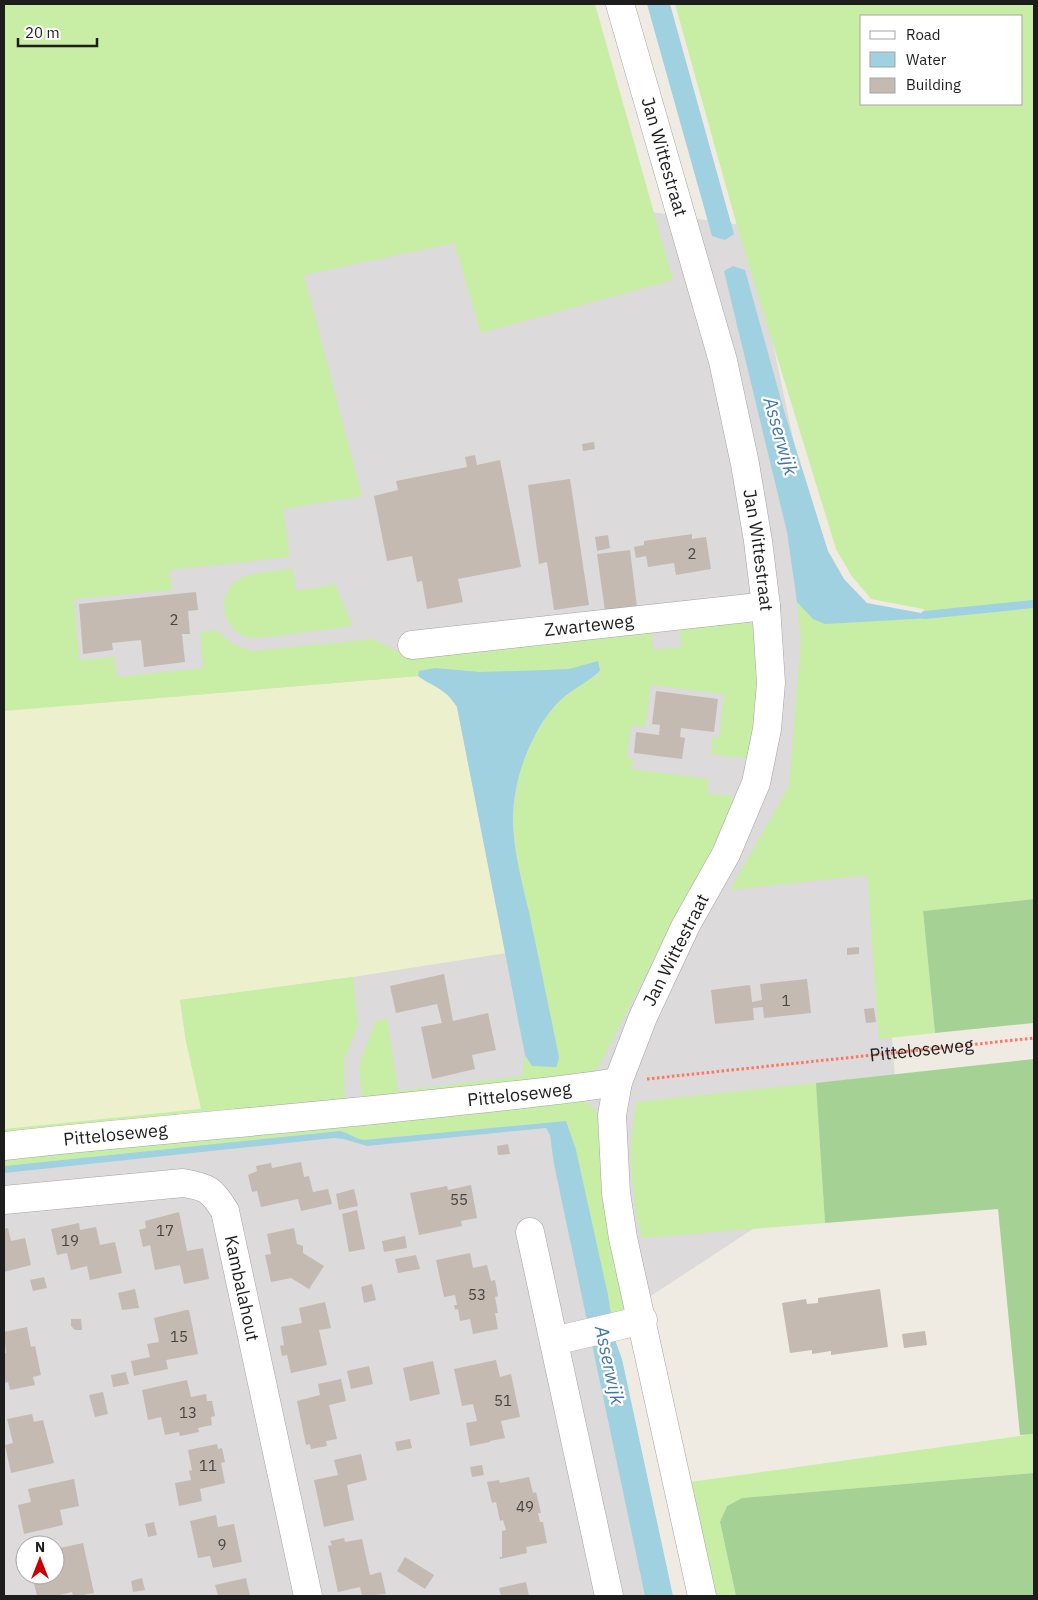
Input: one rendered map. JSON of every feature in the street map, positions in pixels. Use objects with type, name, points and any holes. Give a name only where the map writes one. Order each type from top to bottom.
[{"type":"street","name":"Jan Wittestraat","points":[[618,1082],[643,1018],[686,926],[726,854],[756,783],[767,729],[771,683],[766,606],[758,541],[745,464],[723,361],[620,4]]},
{"type":"street","name":"Zwarteweg","points":[[412,645],[766,606]]},
{"type":"street","name":"Pitteloseweg","points":[[4,1146],[355,1112],[571,1089],[618,1082]]},
{"type":"street","points":[[618,1082],[612,1115],[616,1193],[634,1323],[702,1596]]},
{"type":"street","name":"Kambalahout","points":[[4,1200],[183,1183],[202,1186],[216,1196],[225,1211],[308,1596]]},
{"type":"street","points":[[530,1232],[566,1338],[609,1596]]},
{"type":"street","points":[[566,1338],[634,1323]]},
{"type":"path","name":"Pitteloseweg","points":[[618,1082],[1034,1038]]},
{"type":"shaded area","points":[[527,194],[748,226],[877,834],[899,1133],[602,1328],[657,1596],[4,1596],[4,1170],[176,1151],[165,1084],[34,544],[255,282]]},
{"type":"green space","points":[[4,4],[595,4],[673,280],[481,333],[454,243],[304,275],[362,496],[283,509],[290,557],[169,570],[172,590],[74,599],[79,660],[114,657],[117,677],[203,668],[200,632],[217,630],[234,644],[253,651],[373,639],[392,649],[407,653],[650,626],[654,650],[681,647],[679,623],[746,620],[757,634],[762,681],[751,757],[711,754],[712,737],[719,738],[724,694],[651,685],[645,727],[631,726],[627,758],[633,759],[632,769],[709,779],[707,793],[733,796],[708,861],[676,915],[599,1066],[588,1077],[362,1098],[359,1068],[362,1055],[376,1021],[387,1018],[398,1091],[522,1076],[525,1055],[532,1066],[555,1067],[558,1062],[559,1057],[516,853],[513,816],[520,769],[533,739],[548,713],[563,698],[585,681],[598,675],[600,670],[598,661],[569,669],[480,672],[435,668],[419,671],[418,676],[4,711]]},
{"type":"green space","points":[[675,4],[1034,4],[1034,899],[923,911],[935,1033],[879,1039],[867,875],[730,890],[789,786],[801,641],[797,602],[813,619],[931,618],[923,609],[871,599],[851,575],[836,549],[739,233]]},
{"type":"green space","points":[[293,569],[296,591],[335,584],[353,626],[261,638],[247,637],[235,630],[226,617],[224,610],[226,594],[230,587],[236,581],[248,575]]},
{"type":"green space","points":[[418,676],[426,682],[435,685],[451,697],[457,707],[506,953],[353,977],[180,1000],[186,1041],[202,1109],[4,1129],[4,711]]},
{"type":"green space","points":[[1034,899],[1034,1023],[935,1033],[923,911]]},
{"type":"green space","points":[[353,977],[358,1025],[344,1060],[345,1102],[4,1140],[4,1129],[201,1109],[186,1041],[180,1000]]},
{"type":"green space","points":[[1034,1059],[1034,1434],[1020,1435],[998,1209],[825,1223],[816,1083]]},
{"type":"green space","points":[[816,1083],[825,1223],[642,1238],[635,1208],[630,1153],[636,1102]]},
{"type":"green space","points":[[583,1099],[599,1117],[630,1311],[611,1319],[576,1150],[566,1121],[364,1140],[340,1131],[4,1166],[4,1151]]},
{"type":"green space","points":[[1034,1434],[1034,1473],[742,1498],[727,1506],[720,1522],[736,1596],[714,1596],[690,1482]]},
{"type":"green space","points":[[1034,1473],[1034,1596],[736,1596],[720,1522],[727,1506],[742,1498]]},
{"type":"water","points":[[647,4],[670,4],[734,234],[725,240],[712,236]]},
{"type":"water","name":"Asserwijk","points":[[733,266],[745,270],[785,414],[828,551],[844,579],[867,603],[921,613],[931,618],[825,624],[813,619],[797,602],[787,532],[724,271]]},
{"type":"water","points":[[598,661],[600,670],[598,673],[559,701],[539,727],[525,757],[515,796],[513,827],[516,851],[559,1057],[556,1067],[532,1066],[525,1055],[457,707],[444,692],[418,676],[419,671],[435,668],[480,672],[569,669]]},
{"type":"water","name":"Asserwijk","points":[[566,1121],[576,1150],[608,1295],[615,1340],[622,1359],[673,1596],[645,1596],[554,1164],[550,1135],[546,1128],[367,1146],[334,1138],[4,1173],[4,1166],[340,1131],[364,1140]]},
{"type":"building","points":[[594,442],[595,449],[583,451],[582,444]]},
{"type":"building","points":[[475,455],[477,465],[500,460],[521,567],[458,579],[463,602],[427,609],[422,581],[417,582],[412,556],[387,561],[374,496],[398,490],[396,481],[467,467],[465,457]]},
{"type":"building","points":[[570,479],[589,605],[554,610],[547,562],[539,564],[528,485]]},
{"type":"building","points":[[692,534],[692,539],[706,537],[711,569],[676,575],[674,563],[648,567],[646,556],[636,558],[634,547],[644,545],[644,541]]},
{"type":"building","points":[[608,535],[610,548],[597,551],[595,537]]},
{"type":"building","points":[[630,550],[637,607],[605,611],[597,554]]},
{"type":"building","points":[[196,592],[198,610],[188,611],[190,634],[182,634],[185,662],[144,667],[141,640],[112,643],[113,650],[83,654],[79,604]]},
{"type":"building","points":[[656,691],[718,699],[714,732],[681,728],[680,737],[685,738],[682,759],[634,753],[636,732],[659,735],[660,725],[652,724]]},
{"type":"building","points":[[859,947],[859,954],[847,955],[847,948]]},
{"type":"building","points":[[444,974],[453,1021],[488,1013],[496,1050],[472,1055],[475,1069],[432,1079],[421,1027],[442,1023],[437,1004],[396,1013],[390,986]]},
{"type":"building","points":[[807,979],[811,1013],[764,1018],[763,1007],[753,1008],[754,1020],[715,1024],[711,990],[750,985],[752,1002],[762,1000],[760,984]]},
{"type":"building","points":[[874,1008],[876,1022],[866,1023],[864,1009]]},
{"type":"building","points":[[508,1144],[510,1154],[498,1155],[497,1146]]},
{"type":"building","points":[[301,1162],[304,1177],[309,1176],[313,1192],[328,1189],[332,1204],[301,1211],[298,1199],[261,1207],[257,1191],[252,1192],[248,1175],[257,1171],[256,1166],[271,1163],[272,1168]]},
{"type":"building","points":[[471,1185],[477,1218],[461,1221],[462,1226],[419,1235],[410,1193],[447,1186],[448,1190]]},
{"type":"building","points":[[354,1189],[358,1206],[339,1210],[336,1194]]},
{"type":"building","points":[[357,1210],[365,1249],[349,1252],[342,1214]]},
{"type":"building","points":[[179,1212],[187,1251],[203,1248],[209,1279],[184,1284],[180,1265],[155,1270],[150,1245],[143,1247],[139,1230],[146,1228],[145,1221]]},
{"type":"building","points":[[79,1223],[80,1230],[96,1227],[100,1245],[115,1242],[122,1273],[90,1280],[87,1266],[71,1270],[67,1253],[57,1255],[51,1229]]},
{"type":"building","points":[[8,1228],[11,1241],[25,1238],[31,1265],[4,1272],[4,1229]]},
{"type":"building","points":[[294,1228],[297,1244],[303,1246],[303,1253],[324,1266],[309,1289],[291,1278],[271,1282],[265,1255],[271,1254],[267,1234]]},
{"type":"building","points":[[405,1236],[407,1248],[384,1252],[382,1241]]},
{"type":"building","points":[[470,1253],[473,1268],[487,1265],[491,1281],[495,1280],[498,1296],[495,1297],[498,1313],[495,1313],[498,1329],[473,1334],[470,1319],[460,1321],[458,1309],[455,1310],[454,1305],[457,1305],[455,1295],[444,1297],[436,1260]]},
{"type":"building","points":[[416,1255],[420,1269],[398,1273],[395,1259]]},
{"type":"building","points":[[44,1277],[47,1288],[33,1291],[30,1280]]},
{"type":"building","points":[[372,1284],[376,1300],[364,1303],[361,1287]]},
{"type":"building","points":[[135,1289],[139,1308],[122,1310],[118,1293]]},
{"type":"building","points":[[880,1289],[888,1347],[831,1355],[831,1351],[812,1354],[812,1350],[790,1353],[782,1303],[806,1299],[807,1304],[818,1303],[818,1298]]},
{"type":"building","points":[[325,1302],[331,1328],[319,1330],[327,1365],[291,1373],[287,1355],[282,1356],[280,1346],[284,1345],[281,1327],[302,1323],[299,1308]]},
{"type":"building","points":[[189,1310],[198,1354],[166,1360],[168,1369],[134,1376],[131,1361],[150,1357],[147,1344],[159,1342],[154,1318]]},
{"type":"building","points":[[71,1319],[81,1319],[82,1330],[75,1330],[71,1326]]},
{"type":"building","points":[[27,1327],[31,1347],[35,1346],[41,1375],[33,1377],[35,1385],[10,1390],[8,1382],[4,1383],[4,1353],[6,1353],[4,1332]]},
{"type":"building","points":[[925,1331],[927,1345],[904,1348],[902,1334]]},
{"type":"building","points":[[496,1360],[500,1377],[511,1374],[520,1417],[501,1421],[505,1438],[470,1446],[466,1423],[477,1421],[473,1404],[462,1406],[454,1369]]},
{"type":"building","points":[[433,1361],[440,1394],[410,1401],[403,1368]]},
{"type":"building","points":[[369,1366],[373,1384],[351,1389],[347,1371]]},
{"type":"building","points":[[126,1372],[129,1384],[113,1387],[111,1375]]},
{"type":"building","points":[[341,1379],[346,1401],[329,1405],[337,1439],[326,1441],[327,1446],[311,1449],[310,1444],[306,1445],[297,1401],[320,1395],[318,1384]]},
{"type":"building","points":[[187,1380],[191,1397],[206,1394],[207,1401],[212,1401],[215,1416],[211,1417],[212,1425],[198,1428],[199,1432],[180,1436],[179,1432],[165,1435],[161,1417],[148,1420],[142,1390]]},
{"type":"building","points":[[103,1392],[108,1414],[95,1417],[89,1395]]},
{"type":"building","points":[[32,1414],[34,1422],[43,1420],[54,1463],[11,1473],[5,1445],[13,1443],[7,1419]]},
{"type":"building","points":[[410,1439],[412,1448],[397,1451],[395,1442]]},
{"type":"building","points":[[217,1444],[218,1449],[222,1448],[225,1462],[221,1463],[225,1483],[200,1489],[202,1501],[179,1506],[175,1483],[191,1480],[189,1471],[192,1470],[188,1450]]},
{"type":"building","points":[[361,1454],[367,1480],[347,1485],[354,1520],[324,1527],[314,1480],[338,1475],[334,1460]]},
{"type":"building","points":[[482,1465],[484,1475],[472,1477],[470,1467]]},
{"type":"building","points":[[529,1477],[533,1493],[536,1492],[541,1513],[538,1513],[540,1522],[543,1522],[547,1543],[526,1547],[527,1553],[500,1559],[499,1557],[502,1557],[502,1531],[506,1530],[503,1520],[500,1521],[496,1502],[492,1503],[487,1482],[499,1480],[500,1483]]},
{"type":"building","points":[[74,1479],[79,1506],[60,1510],[63,1525],[24,1534],[18,1505],[31,1502],[28,1489]]},
{"type":"building","points":[[216,1515],[218,1527],[234,1524],[242,1562],[213,1568],[210,1556],[198,1558],[190,1521]]},
{"type":"building","points":[[154,1522],[157,1535],[148,1537],[145,1524]]},
{"type":"building","points":[[344,1538],[345,1542],[362,1539],[370,1575],[381,1572],[386,1594],[362,1596],[360,1587],[338,1592],[328,1546],[332,1545],[330,1541]]},
{"type":"building","points":[[83,1543],[94,1593],[73,1596],[72,1592],[56,1596],[37,1596],[34,1585],[65,1585],[65,1547]]},
{"type":"building","points":[[405,1557],[434,1575],[425,1589],[397,1571]]},
{"type":"building","points":[[142,1578],[145,1590],[133,1592],[131,1581]]},
{"type":"building","points":[[246,1578],[250,1596],[218,1596],[215,1585]]},
{"type":"building","points":[[526,1582],[529,1596],[501,1596],[499,1588]]},
{"type":"waterway","points":[[925,615],[1034,604]]}]
